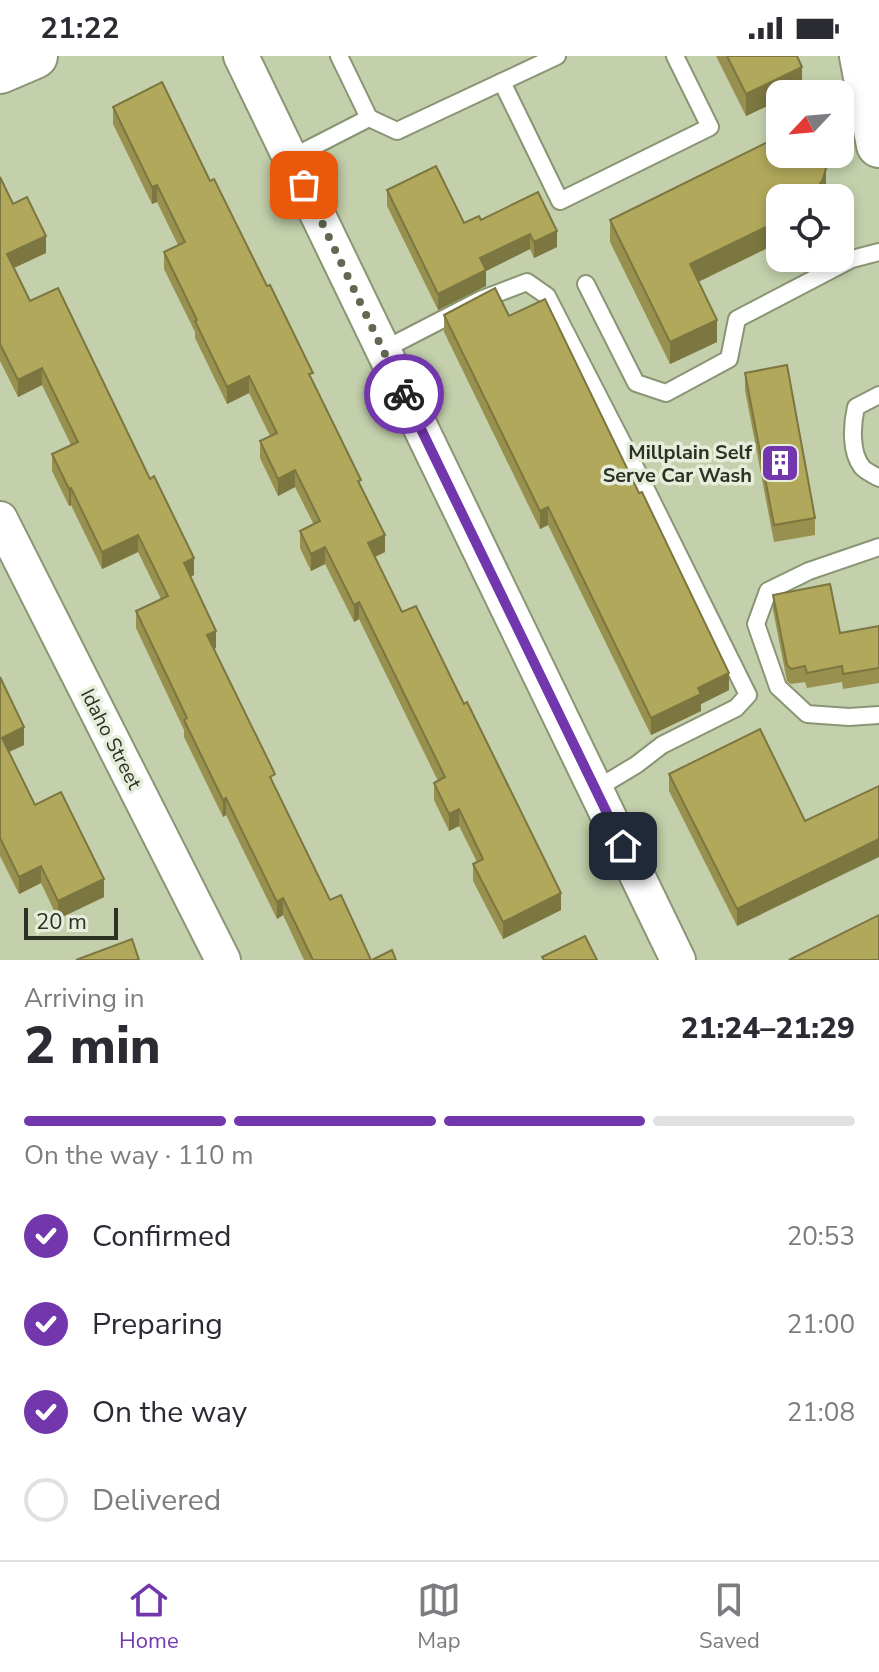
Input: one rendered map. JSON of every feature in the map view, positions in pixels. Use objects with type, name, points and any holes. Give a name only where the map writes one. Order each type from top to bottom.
[{"type":"main road","points":[[0,71],[35,56]]},
{"type":"main road","points":[[862,56],[879,145]]},
{"type":"street","points":[[241,56],[678,960]]},
{"type":"street","name":"Idaho Street","points":[[0,519],[223,960]]},
{"type":"lane","points":[[339,56],[369,118],[397,131],[547,58]]},
{"type":"lane","points":[[502,82],[560,201],[710,127],[675,56]]},
{"type":"lane","points":[[291,158],[369,118]]},
{"type":"lane","points":[[586,284],[636,383],[666,393],[729,359],[737,319],[852,259],[879,252]]},
{"type":"lane","points":[[383,350],[480,300],[527,282],[547,296],[748,695],[736,708],[662,745],[596,789]]},
{"type":"lane","points":[[879,395],[856,407],[853,444],[862,467],[879,478]]},
{"type":"lane","points":[[879,547],[809,571],[768,591],[756,624],[778,687],[807,714],[849,717],[879,715]]},
{"type":"building","points":[[727,56],[797,56],[802,67],[775,80],[766,80],[766,84],[746,94]]},
{"type":"building","points":[[162,82],[210,181],[214,179],[267,286],[270,285],[361,480],[358,481],[385,535],[368,543],[402,612],[416,606],[561,893],[503,922],[473,864],[483,859],[459,809],[449,814],[434,783],[445,777],[359,602],[354,605],[325,547],[311,554],[300,531],[320,521],[295,470],[278,479],[260,441],[277,433],[249,376],[227,387],[164,252],[185,242],[157,185],[152,187],[113,107]]},
{"type":"building","points":[[766,143],[766,168],[826,168],[820,184],[766,184],[766,227],[690,264],[717,320],[670,342],[610,220]]},
{"type":"building","points":[[436,166],[464,223],[479,216],[481,220],[538,192],[557,231],[534,242],[530,234],[480,258],[486,270],[438,294],[387,190]]},
{"type":"building","points":[[0,177],[13,204],[27,197],[46,236],[7,254],[30,301],[58,288],[150,479],[154,476],[194,558],[184,563],[216,631],[207,635],[275,774],[270,777],[330,900],[341,895],[371,960],[313,960],[283,898],[277,902],[226,798],[223,800],[136,611],[168,596],[138,535],[102,552],[52,454],[78,442],[42,368],[18,380],[0,344]]},
{"type":"building","points":[[495,288],[509,316],[545,299],[729,673],[698,688],[701,694],[651,718],[548,507],[540,511],[444,315]]},
{"type":"building","name":"Millplain Self Serve Car Wash","points":[[787,365],[815,518],[774,525],[745,373]]},
{"type":"building","points":[[830,584],[840,633],[879,626],[879,668],[843,674],[842,666],[807,673],[805,666],[791,669],[787,665],[773,595]]},
{"type":"building","points":[[0,677],[24,727],[2,738],[35,805],[61,792],[104,879],[58,901],[41,866],[19,877],[0,838]]},
{"type":"building","points":[[760,729],[805,821],[879,786],[879,839],[737,909],[669,774]]},
{"type":"building","points":[[879,915],[879,960],[789,960]]},
{"type":"building","points":[[585,936],[597,960],[544,960],[542,957]]},
{"type":"building","points":[[132,939],[139,960],[76,960]]},
{"type":"building","points":[[392,950],[396,960],[372,960]]},
{"type":"way so far","points":[[304,185],[404,394]]},
{"type":"place","name":"Millplain Self Serve Car Wash","points":[[780,463]]},
{"type":"route","points":[[404,394],[623,846]]}]
